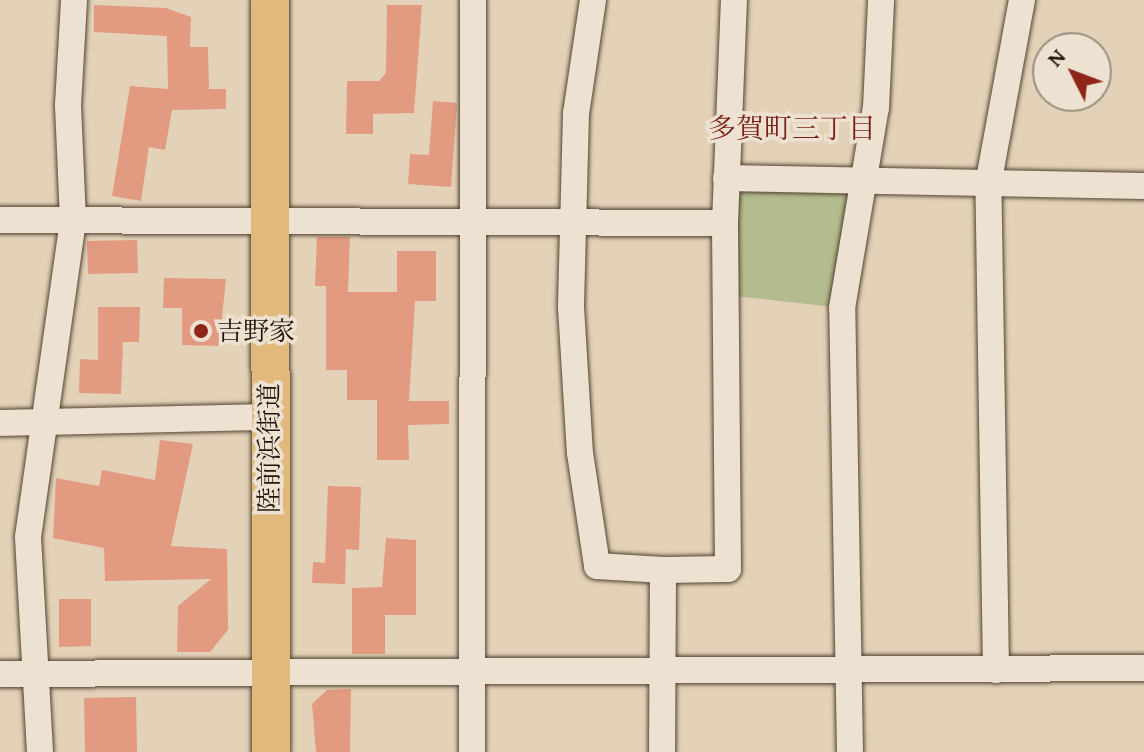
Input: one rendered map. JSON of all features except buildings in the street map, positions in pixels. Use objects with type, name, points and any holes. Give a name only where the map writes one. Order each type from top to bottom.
[{"type":"highway","name":"陸前浜街道","points":[[270,0],[268,417],[271,752]]},
{"type":"street","points":[[40,752],[40,669],[27,606],[28,537],[49,421],[73,220],[68,105],[74,0]]},
{"type":"street","points":[[472,752],[469,220],[473,0]]},
{"type":"street","points":[[593,0],[576,114],[576,219],[571,307],[597,566],[663,570],[728,569],[725,223],[734,0]]},
{"type":"street","points":[[850,752],[842,322],[860,184],[876,108],[881,0]]},
{"type":"street","points":[[996,670],[988,185],[1022,0]]},
{"type":"street","points":[[726,178],[860,184],[1144,186]]},
{"type":"street","points":[[0,220],[576,219],[725,223]]},
{"type":"street","points":[[0,423],[268,417]]},
{"type":"street","points":[[662,752],[663,570]]},
{"type":"street","points":[[0,674],[40,669],[848,671],[1144,668]]},
{"type":"green space","points":[[726,178],[860,184],[842,308],[726,295]]},
{"type":"place","name":"吉野家","points":[[201,331]]},
{"type":"district","name":"多賀町三丁目","points":[[792,128]]}]
